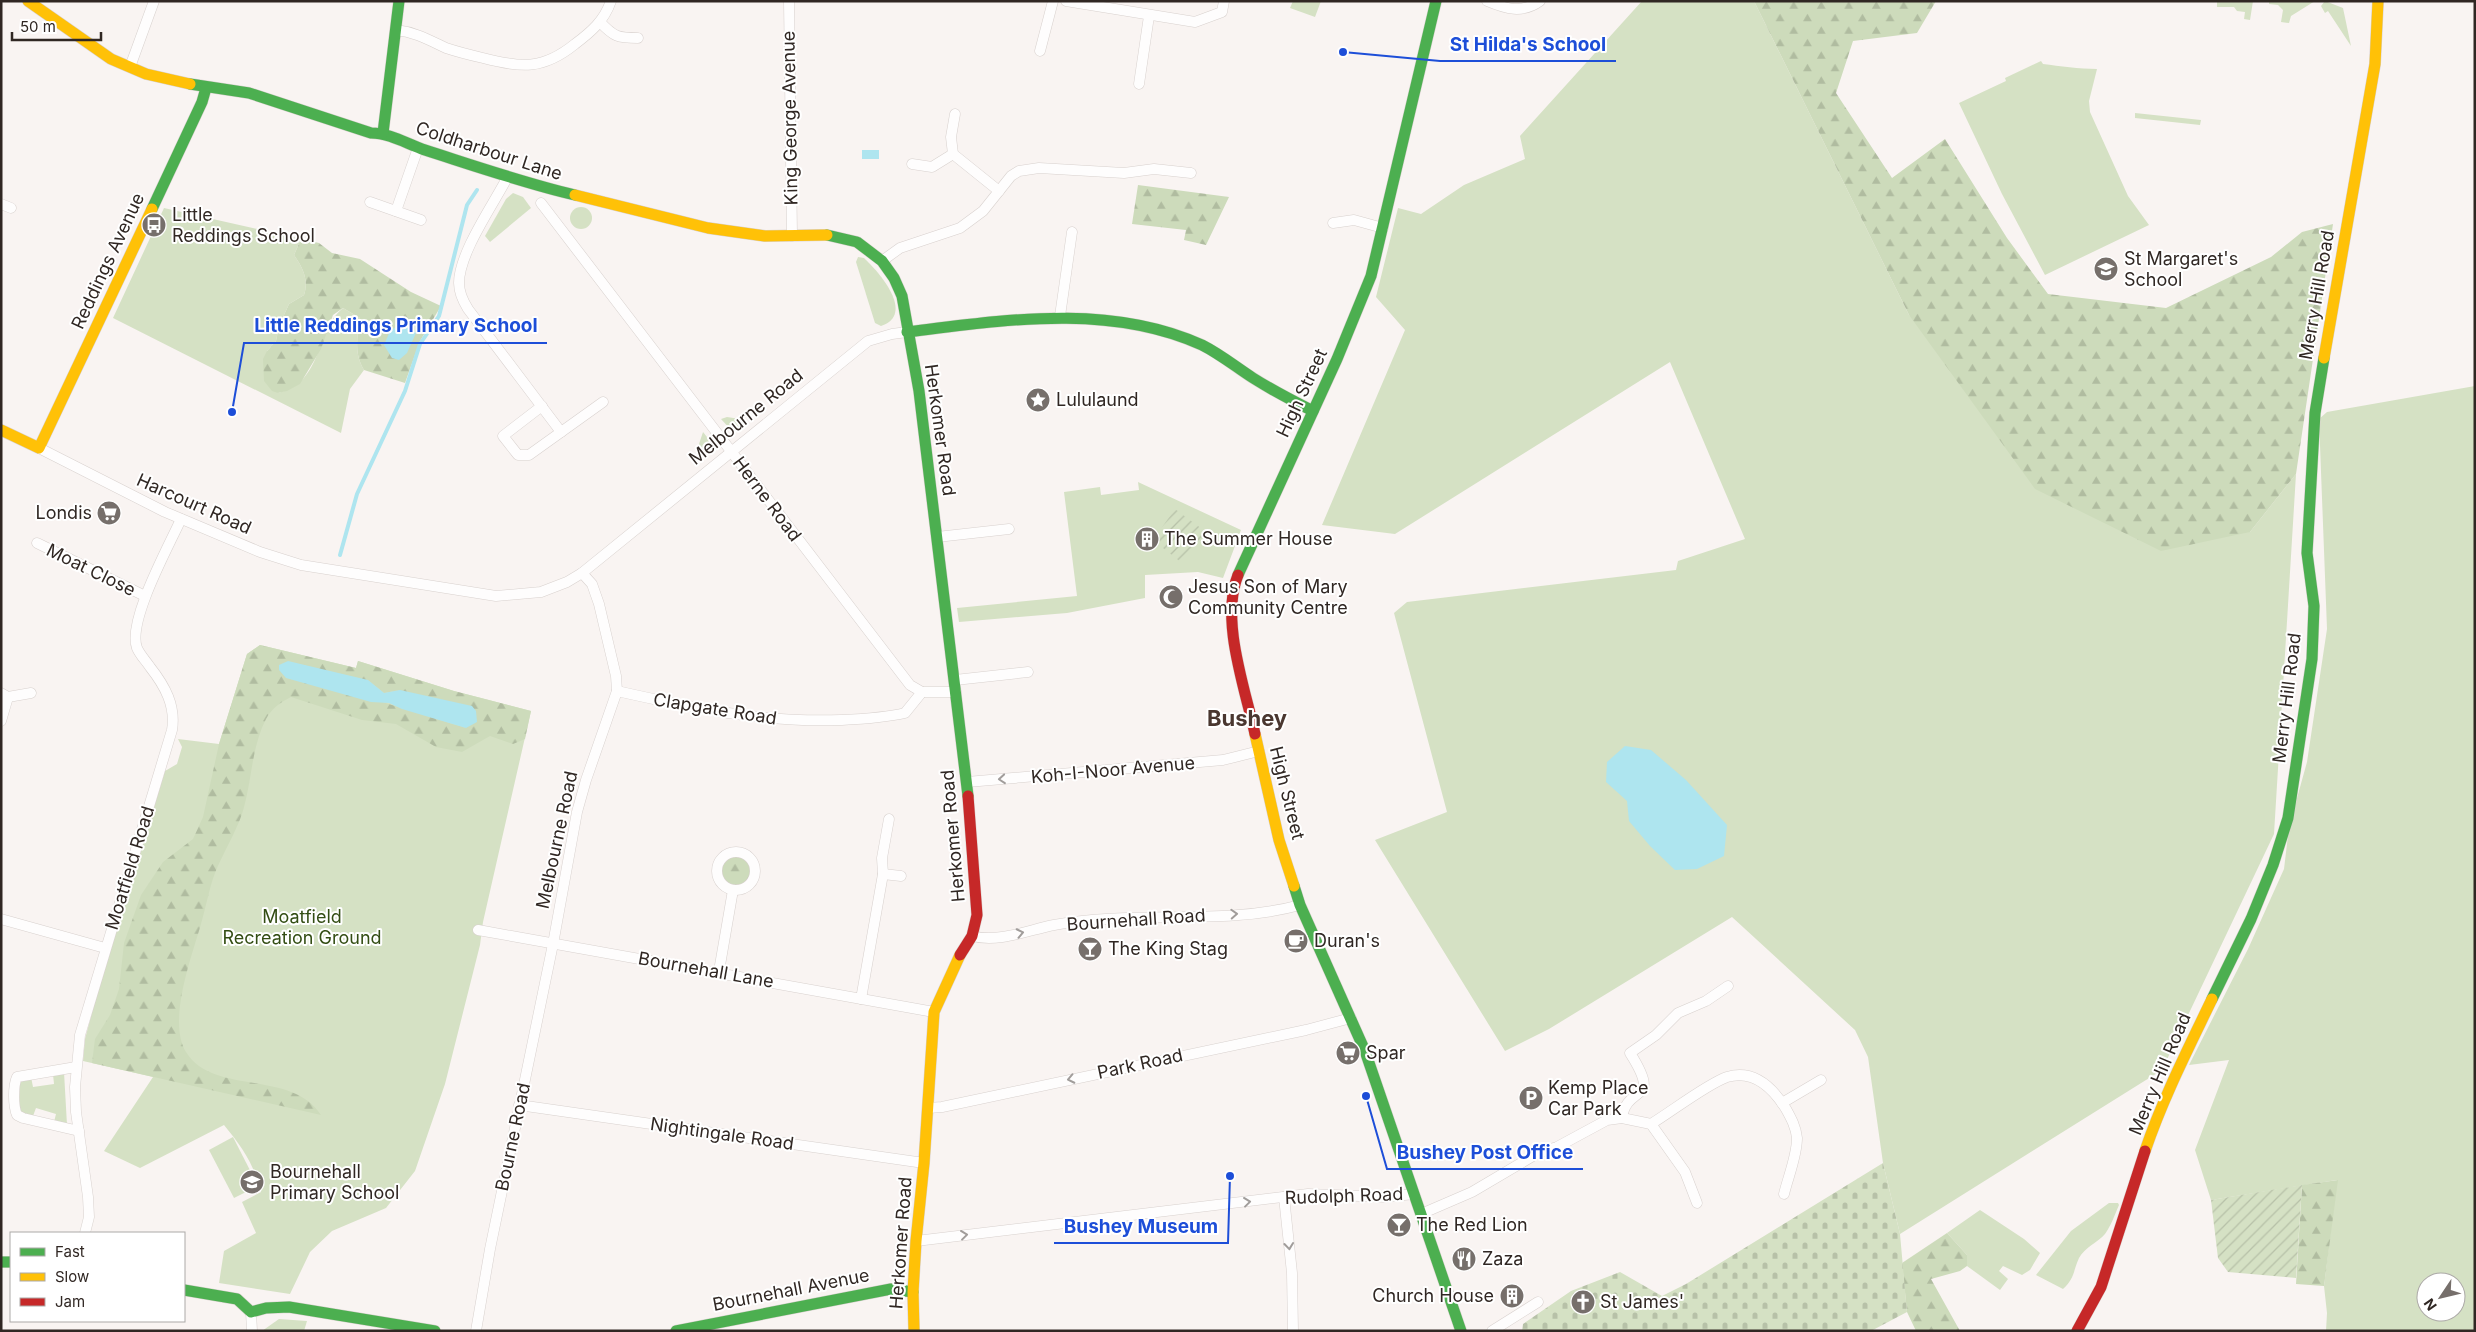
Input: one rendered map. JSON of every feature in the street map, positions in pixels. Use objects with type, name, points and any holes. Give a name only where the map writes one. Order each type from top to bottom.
[{"type":"street","name":"Coldharbour Lane","points":[[28,1],[111,59],[146,74],[206,88],[250,93],[371,132],[383,133],[418,148],[507,178],[708,228],[765,236],[828,235],[857,242],[882,261],[894,278],[902,296],[907,332]]},
{"type":"street","points":[[130,67],[154,1]]},
{"type":"street","points":[[383,133],[400,1]]},
{"type":"street","points":[[396,30],[412,32],[445,47],[467,54],[501,63],[530,66],[556,58],[600,22],[611,1]]},
{"type":"street","name":"King George Avenue","points":[[788,1],[792,236]]},
{"type":"street","points":[[1040,51],[1053,1]]},
{"type":"street","points":[[1066,1],[1102,5],[1149,16],[1195,22],[1222,12],[1224,1]]},
{"type":"street","name":"High Street","points":[[1436,1],[1371,276],[1313,411],[1240,569],[1233,595],[1232,630],[1236,656],[1279,840],[1300,905],[1351,1018],[1382,1096],[1461,1331]]},
{"type":"street","points":[[1487,1],[1507,10],[1522,10],[1540,1]]},
{"type":"street","name":"Merry Hill Road","points":[[2077,1331],[2101,1287],[2156,1118],[2173,1079],[2252,919],[2273,865],[2288,818],[2312,659],[2314,606],[2307,553],[2315,413],[2375,64],[2378,1]]},
{"type":"street","points":[[1139,84],[1149,16]]},
{"type":"street","points":[[600,22],[612,35],[638,38]]},
{"type":"street","name":"Reddings Avenue","points":[[38,448],[202,102],[206,88]]},
{"type":"street","points":[[955,114],[951,137],[952,154],[998,191]]},
{"type":"street","points":[[396,211],[418,148]]},
{"type":"street","points":[[912,164],[932,166],[952,154]]},
{"type":"street","points":[[882,261],[900,248],[960,228],[983,211],[1011,176],[1019,172],[1039,168],[1124,172],[1154,169],[1191,174]]},
{"type":"street","points":[[507,178],[476,234],[465,260],[460,276],[461,294],[468,309],[561,432]]},
{"type":"street","points":[[370,202],[421,220]]},
{"type":"street","name":"Herne Road","points":[[541,202],[904,678],[910,685],[922,692]]},
{"type":"street","points":[[1333,223],[1354,220],[1383,228]]},
{"type":"street","points":[[1060,316],[1072,232]]},
{"type":"street","name":"Melbourne Road","points":[[553,944],[577,812],[586,780],[617,692],[616,676],[599,604],[592,584],[582,573],[868,342],[892,334],[1060,316],[1106,319],[1179,335],[1201,344],[1265,386],[1313,411]]},
{"type":"street","name":"Herkomer Road","points":[[907,332],[919,391],[938,538],[967,782],[977,915],[972,936],[957,960],[934,1012],[924,1163],[916,1241],[913,1292],[914,1331]]},
{"type":"street","points":[[542,406],[504,436],[518,455],[529,455],[603,402]]},
{"type":"street","name":"Harcourt Road","points":[[1,430],[120,491],[181,519],[278,558],[327,570],[472,594],[513,596],[541,592],[567,582],[582,573]]},
{"type":"street","name":"Moatfield Road","points":[[85,1232],[89,1216],[88,1197],[79,1131],[76,1067],[80,1035],[174,719],[166,691],[136,645],[136,632],[145,596],[181,519]]},
{"type":"street","points":[[938,538],[1009,529]]},
{"type":"street","name":"Moat Close","points":[[37,544],[145,596]]},
{"type":"street","points":[[922,692],[1028,672]]},
{"type":"street","name":"Clapgate Road","points":[[617,692],[727,715],[777,720],[814,720],[868,718],[905,713],[910,710],[922,692]]},
{"type":"street","points":[[1,721],[4,695],[31,693]]},
{"type":"street","name":"Koh-I-Noor Avenue","points":[[967,782],[1215,760],[1259,751]]},
{"type":"street","points":[[861,999],[883,874],[882,858],[889,819]]},
{"type":"street","points":[[883,874],[902,876]]},
{"type":"street","points":[[718,972],[733,890]]},
{"type":"street","name":"Bournehall Road","points":[[972,936],[995,938],[1056,925],[1095,920],[1255,913],[1300,905]]},
{"type":"street","points":[[1,919],[105,948]]},
{"type":"street","name":"Bournehall Lane","points":[[478,930],[934,1012]]},
{"type":"street","name":"Bourne Road","points":[[476,1331],[519,1105],[553,944]]},
{"type":"street","points":[[1622,1118],[1625,1110],[1645,1084],[1643,1073],[1630,1053],[1656,1035],[1678,1012],[1706,1001],[1728,986]]},
{"type":"street","name":"Park Road","points":[[928,1108],[942,1107],[1306,1030],[1351,1018]]},
{"type":"street","points":[[76,1067],[18,1077],[15,1083],[15,1107],[17,1115],[23,1118],[79,1131]]},
{"type":"street","points":[[1651,1124],[1715,1083],[1734,1076],[1758,1079],[1776,1094],[1794,1126],[1797,1140],[1784,1194]]},
{"type":"street","points":[[1782,1103],[1821,1080]]},
{"type":"street","name":"Nightingale Road","points":[[519,1105],[924,1163]]},
{"type":"street","points":[[1421,1214],[1472,1192],[1538,1153],[1557,1146],[1607,1120],[1622,1118],[1651,1124],[1685,1172],[1697,1203]]},
{"type":"street","name":"Rudolph Road","points":[[916,1241],[1308,1194],[1385,1197],[1414,1194]]},
{"type":"street","points":[[1284,1197],[1292,1273],[1293,1331]]},
{"type":"street","name":"Bournehall Avenue","points":[[676,1331],[891,1289],[913,1292]]},
{"type":"street","points":[[185,1290],[237,1299],[251,1312],[252,1331]]},
{"type":"street","points":[[1492,1331],[1538,1302]]},
{"type":"street","points":[[251,1312],[266,1308],[289,1307],[435,1331]]},
{"type":"green space","points":[[1293,1],[1321,1],[1315,17],[1290,8]]},
{"type":"green space","points":[[1642,1],[1754,1],[1909,315],[2250,532],[2296,474],[2274,834],[2162,1070],[1900,1234],[1883,1163],[1868,1057],[1855,1030],[1732,917],[1549,1029],[1505,1051],[1375,840],[1447,812],[1394,613],[1407,602],[1676,570],[1678,561],[1745,539],[1670,362],[1395,534],[1322,525],[1405,330],[1376,297],[1398,208],[1421,214],[1464,185],[1525,159],[1520,136]]},
{"type":"green space","points":[[1754,1],[1936,1],[1917,33],[1853,41],[1836,93],[1892,178],[1945,139],[2007,238],[2048,294],[2166,308],[2271,257],[2302,232],[2333,224],[2296,474],[2250,532],[2161,551],[2035,489],[1909,315]]},
{"type":"green space","points":[[2217,1],[2253,1],[2250,20],[2244,19],[2245,12],[2237,11],[2234,7],[2217,7]]},
{"type":"green space","points":[[2269,1],[2315,1],[2291,16],[2289,23],[2281,22],[2283,10],[2278,5],[2269,4]]},
{"type":"green space","points":[[2325,1],[2343,8],[2351,46],[2328,11],[2325,13],[2321,6]]},
{"type":"green space","points":[[2041,61],[2043,64],[2097,69],[2089,101],[2090,112],[2128,196],[2149,225],[2045,275],[2002,194],[1959,103],[2006,81],[2005,78]]},
{"type":"green space","points":[[2135,113],[2201,120],[2200,125],[2135,118]]},
{"type":"green space","points":[[1138,185],[1229,197],[1206,245],[1184,240],[1186,230],[1132,224]]},
{"type":"green space","points":[[513,193],[523,197],[531,208],[490,242],[485,236],[506,199]]},
{"type":"green space","points":[[577,207],[585,207],[592,214],[592,222],[585,229],[577,229],[570,222],[570,214]]},
{"type":"green space","points":[[164,208],[301,239],[294,255],[304,274],[306,284],[304,295],[289,304],[279,326],[276,341],[267,351],[278,393],[293,387],[304,378],[334,318],[343,308],[360,318],[357,339],[358,352],[364,370],[350,389],[341,433],[113,318]]},
{"type":"green space","points":[[301,239],[319,243],[332,253],[360,259],[411,292],[441,306],[420,341],[405,383],[364,370],[359,358],[357,339],[360,318],[343,308],[333,315],[321,349],[300,384],[287,391],[278,393],[272,391],[264,381],[263,359],[276,341],[279,326],[289,304],[304,295],[306,284],[304,274],[294,255]]},
{"type":"green space","points":[[858,257],[864,258],[878,273],[895,303],[895,312],[891,320],[881,326],[875,323],[856,262]]},
{"type":"green space","points":[[2475,386],[2475,1331],[2326,1331],[2327,1313],[2324,1286],[2337,1180],[2211,1200],[2195,1150],[2229,1060],[2189,1065],[2248,949],[2284,869],[2289,827],[2307,762],[2327,629],[2319,419],[2327,412]]},
{"type":"green space","points":[[727,417],[740,419],[748,424],[740,430],[732,431],[721,419]]},
{"type":"green space","points":[[703,432],[711,442],[712,449],[700,461],[698,447]]},
{"type":"green space","points":[[1138,482],[1241,530],[1223,578],[1198,572],[1145,575],[1145,598],[1067,613],[959,622],[957,608],[1077,596],[1064,492],[1100,487],[1101,495],[1139,490]]},
{"type":"green space","points":[[1175,509],[1202,529],[1203,537],[1182,563],[1153,540]]},
{"type":"green space","name":"Moatfield Recreation Ground","points":[[260,645],[356,668],[358,661],[454,691],[531,711],[483,922],[480,945],[445,1084],[415,1171],[386,1208],[332,1231],[310,1252],[290,1294],[219,1283],[224,1251],[256,1233],[242,1202],[261,1192],[247,1156],[224,1125],[140,1168],[104,1151],[153,1077],[83,1061],[85,1039],[93,1009],[165,771],[177,764],[182,747],[178,739],[219,744],[247,654]]},
{"type":"green space","points":[[260,645],[356,668],[358,661],[454,691],[531,711],[525,739],[513,744],[490,736],[462,752],[436,747],[396,724],[362,720],[291,697],[277,706],[266,719],[257,742],[242,814],[215,873],[187,970],[180,1006],[179,1023],[181,1039],[186,1052],[198,1065],[214,1074],[272,1086],[291,1092],[308,1101],[321,1115],[92,1063],[95,1039],[110,1015],[119,989],[124,943],[141,895],[163,862],[193,839],[203,817],[219,744],[247,654]],"holes":[[[368,680],[384,693],[400,690],[466,728],[379,701]]]},
{"type":"green space","points":[[736,856],[747,860],[751,871],[747,882],[736,886],[725,882],[721,871],[725,860]]},
{"type":"green space","points":[[64,1072],[67,1125],[54,1122],[56,1114],[36,1108],[33,1116],[21,1113],[19,1107],[20,1080],[31,1077],[33,1087],[54,1084],[53,1074]]},
{"type":"green space","points":[[233,1137],[258,1186],[234,1198],[209,1150]]},
{"type":"green space","points":[[1883,1163],[1900,1234],[1907,1312],[1871,1331],[1522,1331],[1523,1324],[1571,1291],[1620,1272],[1662,1296],[1686,1284]]},
{"type":"green space","points":[[2338,1180],[2324,1286],[2296,1284],[2302,1185]]},
{"type":"green space","points":[[2302,1185],[2296,1278],[2228,1272],[2218,1258],[2211,1200]]},
{"type":"green space","points":[[2109,1203],[2118,1203],[2119,1205],[2109,1227],[2105,1234],[2079,1258],[2072,1278],[2063,1289],[2036,1275],[2071,1231]]},
{"type":"green space","points":[[1980,1210],[2024,1239],[2040,1253],[2030,1270],[2022,1275],[2003,1266],[1999,1271],[2008,1279],[2000,1290],[1967,1266],[1967,1255],[1947,1233]]},
{"type":"green space","points":[[1947,1233],[1967,1255],[1967,1266],[1960,1271],[1931,1279],[1960,1331],[1916,1331],[1907,1312],[1902,1263]]},
{"type":"green space","points":[[279,1319],[307,1321],[304,1331],[262,1331]]},
{"type":"water","points":[[862,150],[879,150],[879,159],[862,159]]},
{"type":"water","points":[[403,322],[411,325],[416,333],[407,353],[399,360],[392,358],[384,345],[390,331]]},
{"type":"water","points":[[288,661],[368,680],[384,693],[400,690],[472,706],[476,711],[477,722],[466,728],[402,709],[389,703],[371,702],[286,678],[279,670],[279,665]]},
{"type":"water","points":[[1625,746],[1651,750],[1686,780],[1727,825],[1724,856],[1697,869],[1675,870],[1650,846],[1629,821],[1627,801],[1606,782],[1607,762]]},
{"type":"waterway","points":[[340,555],[357,494],[405,391],[420,344],[439,316],[467,205],[477,190]]},
{"type":"traffic: fast","points":[[383,133],[399,1]]},
{"type":"traffic: fast","points":[[1238,575],[1337,359],[1371,276],[1436,1]]},
{"type":"traffic: fast","points":[[190,84],[249,93],[371,133],[392,137],[425,150],[500,174],[575,195]]},
{"type":"traffic: fast","points":[[152,209],[202,102],[206,88]]},
{"type":"traffic: fast","points":[[827,235],[857,242],[882,261],[894,278],[902,296],[919,391],[968,796]]},
{"type":"traffic: fast","points":[[907,332],[981,323],[1056,318],[1094,319],[1130,324],[1167,332],[1202,345],[1260,382],[1313,411]]},
{"type":"traffic: fast","points":[[2212,999],[2251,919],[2273,865],[2288,818],[2312,659],[2314,606],[2307,553],[2315,413],[2324,358]]},
{"type":"traffic: fast","points":[[1294,886],[1300,905],[1365,1051],[1461,1331]]},
{"type":"traffic: fast","points":[[1,1262],[10,1262]]},
{"type":"traffic: fast","points":[[676,1331],[891,1289],[913,1292]]},
{"type":"traffic: fast","points":[[185,1290],[237,1299],[251,1312],[266,1308],[289,1307],[435,1331]]},
{"type":"traffic: slow","points":[[28,1],[111,59],[146,74],[190,84]]},
{"type":"traffic: slow","points":[[2324,358],[2375,64],[2378,1]]},
{"type":"traffic: slow","points":[[575,195],[708,228],[765,236],[827,235]]},
{"type":"traffic: slow","points":[[1,430],[39,448],[152,209]]},
{"type":"traffic: slow","points":[[1255,734],[1279,840],[1294,886]]},
{"type":"traffic: slow","points":[[914,1331],[913,1292],[916,1241],[924,1163],[934,1012],[960,955]]},
{"type":"traffic: slow","points":[[2145,1151],[2168,1093],[2212,999]]},
{"type":"traffic: jam","points":[[1238,575],[1233,593],[1233,633],[1240,675],[1255,734]]},
{"type":"traffic: jam","points":[[960,955],[972,936],[977,915],[968,796]]},
{"type":"traffic: jam","points":[[2077,1331],[2101,1287],[2145,1151]]},
{"type":"place","name":"St Hilda's School","points":[[1343,52]]},
{"type":"place","name":"Little Reddings School","points":[[154,225]]},
{"type":"place","name":"St Margaret's School","points":[[2106,269]]},
{"type":"place","name":"Lululaund","points":[[1038,400]]},
{"type":"place","name":"Little Reddings Primary School","points":[[232,412]]},
{"type":"place","name":"Londis","points":[[109,513]]},
{"type":"place","name":"The Summer House","points":[[1147,539]]},
{"type":"place","name":"Jesus Son of Mary Community Centre","points":[[1171,597]]},
{"type":"place","name":"Duran's","points":[[1296,941]]},
{"type":"place","name":"The King Stag","points":[[1090,949]]},
{"type":"place","name":"Spar","points":[[1348,1053]]},
{"type":"place","name":"Bushey Post Office","points":[[1366,1096]]},
{"type":"place","name":"Kemp Place Car Park","points":[[1531,1098]]},
{"type":"place","name":"Bushey Museum","points":[[1230,1176]]},
{"type":"place","name":"Bournehall Primary School","points":[[252,1182]]},
{"type":"place","name":"The Red Lion","points":[[1399,1225]]},
{"type":"place","name":"Zaza","points":[[1464,1259]]},
{"type":"place","name":"Church House","points":[[1512,1296]]},
{"type":"place","name":"St James'","points":[[1583,1302]]},
{"type":"district","name":"Bushey","points":[[1247,718]]}]
